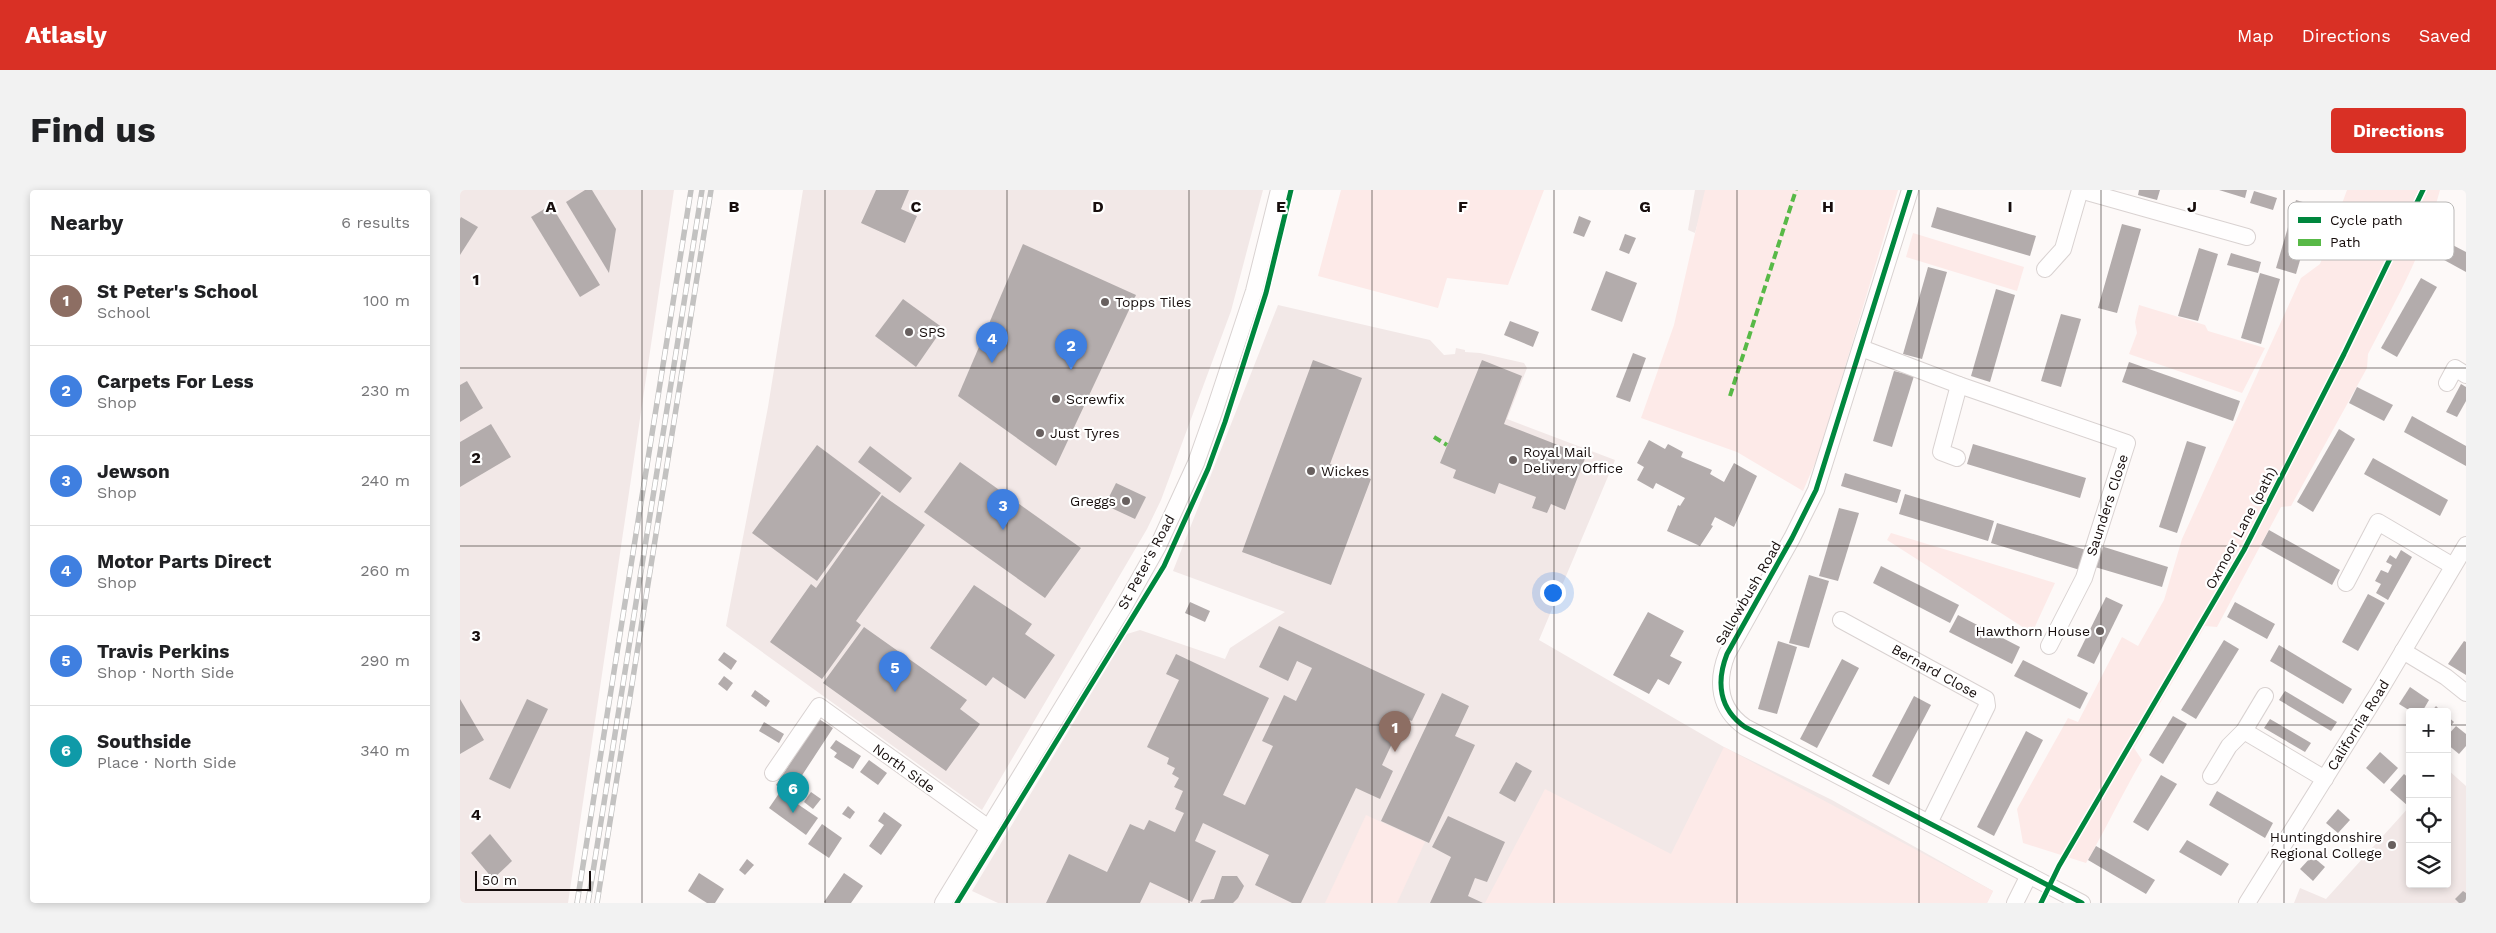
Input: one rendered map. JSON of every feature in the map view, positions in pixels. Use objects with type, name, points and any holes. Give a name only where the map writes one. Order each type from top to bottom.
[{"type":"street","name":"St Peter's Road","points":[[943,903],[1149,562],[1196,464],[1254,291],[1279,190]]},
{"type":"street","name":"Sallowbush Road","points":[[1910,190],[1816,490],[1792,538],[1727,654],[1720,669],[1720,684],[1726,709],[1733,719],[1745,727],[2029,875]]},
{"type":"street","points":[[2045,269],[2063,249],[2080,190],[2247,237]]},
{"type":"street","name":"Saunders Close","points":[[1861,348],[1959,385],[2127,443],[2084,578],[2049,646]]},
{"type":"street","points":[[2446,383],[2455,368],[2466,374]]},
{"type":"street","points":[[1957,458],[1941,452],[1959,385]]},
{"type":"street","points":[[2346,583],[2378,522],[2453,566]]},
{"type":"street","name":"California Road","points":[[2247,903],[2403,651],[2466,545]]},
{"type":"street","name":"Bernard Close","points":[[1841,620],[1986,699],[1987,706],[1929,823]]},
{"type":"street","points":[[2403,651],[2446,677],[2466,693]]},
{"type":"street","points":[[2212,776],[2229,746],[2244,731],[2265,696]]},
{"type":"street","name":"North Side","points":[[773,773],[819,706],[990,828]]},
{"type":"street","points":[[2244,731],[2325,778]]},
{"type":"street","points":[[2015,903],[2029,875],[2082,903]]},
{"type":"shaded area","points":[[460,190],[674,190],[568,903],[460,903]]},
{"type":"shaded area","points":[[803,190],[1263,190],[1231,311],[1161,500],[1147,529],[982,810],[726,626],[768,407]]},
{"type":"shaded area","points":[[1341,190],[1544,190],[1508,285],[1447,278],[1438,308],[1318,276]]},
{"type":"shaded area","points":[[1695,190],[1707,190],[1695,233],[1688,230]]},
{"type":"shaded area","points":[[1705,190],[1898,190],[1819,454],[1803,491],[1737,452],[1641,418],[1674,325]]},
{"type":"shaded area","points":[[2347,190],[2440,190],[2437,202],[2343,202]]},
{"type":"shaded area","points":[[1913,233],[2024,267],[2017,291],[1906,257]]},
{"type":"shaded area","points":[[2321,260],[2415,260],[2368,354],[2367,368],[2291,506],[2281,507],[2217,627],[2205,626],[2134,748],[2142,760],[2086,863],[2023,843],[2017,809],[2068,718],[2078,722],[2122,637],[2138,646],[2164,600],[2182,539],[2301,278],[2320,264]]},
{"type":"shaded area","points":[[1278,305],[1430,340],[1444,355],[1455,354],[1456,348],[1465,350],[1465,352],[1480,353],[1524,363],[1527,368],[1507,419],[1615,460],[1539,640],[1724,747],[1832,800],[1993,891],[1987,903],[998,903],[972,891],[1127,634],[1140,630],[1225,659],[1230,648],[1285,612],[1173,571]]},
{"type":"shaded area","points":[[2139,305],[2205,325],[2208,331],[2265,348],[2242,393],[2129,354],[2137,333],[2135,322]]},
{"type":"shaded area","points":[[1891,533],[2055,583],[2032,633],[1887,540]]},
{"type":"shaded area","points":[[1724,747],[1993,891],[1987,903],[1485,903],[1545,789],[1671,854]]},
{"type":"shaded area","name":"Huntingdonshire Regional College","points":[[2451,773],[2466,786],[2466,903],[2294,903],[2300,888],[2326,899],[2406,810],[2406,888],[2451,888]]},
{"type":"shaded area","points":[[1366,815],[1425,842],[1397,903],[1325,903]]},
{"type":"building","points":[[585,190],[592,190],[616,229],[609,273],[566,202]]},
{"type":"building","points":[[876,190],[909,190],[901,209],[917,216],[905,243],[861,223]]},
{"type":"building","points":[[2139,190],[2160,190],[2157,200],[2138,195]]},
{"type":"building","points":[[2219,190],[2247,190],[2245,198]]},
{"type":"building","points":[[2254,191],[2277,198],[2273,210],[2250,203]]},
{"type":"building","points":[[551,205],[600,285],[580,297],[531,217]]},
{"type":"building","points":[[1937,207],[2036,236],[2030,256],[1931,227]]},
{"type":"building","points":[[1579,216],[1591,221],[1584,237],[1573,233]]},
{"type":"building","points":[[461,217],[478,227],[460,255],[460,219]]},
{"type":"building","points":[[2122,224],[2141,229],[2117,313],[2098,308]]},
{"type":"building","points":[[2288,227],[2288,260],[2300,260],[2296,274],[2276,268]]},
{"type":"building","points":[[1625,234],[1636,238],[1629,254],[1619,250]]},
{"type":"building","points":[[1023,244],[1136,295],[1056,466],[958,396]]},
{"type":"building","points":[[2454,246],[2466,252],[2466,272],[2444,260],[2454,260]]},
{"type":"building","points":[[2199,248],[2218,254],[2198,321],[2178,316]]},
{"type":"building","points":[[2231,253],[2261,262],[2258,273],[2227,265]]},
{"type":"building","points":[[1928,267],[1947,272],[1922,359],[1903,354]]},
{"type":"building","points":[[1606,271],[1637,283],[1622,322],[1591,310]]},
{"type":"building","points":[[2260,273],[2280,279],[2261,344],[2241,338]]},
{"type":"building","points":[[2421,278],[2437,287],[2397,357],[2381,348]]},
{"type":"building","points":[[1996,289],[2015,295],[1990,382],[1971,376]]},
{"type":"building","name":"SPS","points":[[903,299],[943,328],[916,367],[875,336]]},
{"type":"building","points":[[2061,314],[2081,319],[2061,387],[2041,381]]},
{"type":"building","points":[[1510,321],[1539,332],[1533,347],[1504,335]]},
{"type":"building","points":[[1633,353],[1646,358],[1630,402],[1616,397]]},
{"type":"building","name":"Wickes","points":[[1313,360],[1362,378],[1330,464],[1371,479],[1331,585],[1242,552]]},
{"type":"building","name":"Royal Mail Delivery Office","points":[[1482,360],[1522,376],[1504,424],[1586,456],[1565,510],[1551,504],[1547,513],[1532,508],[1536,497],[1499,483],[1495,494],[1453,478],[1456,470],[1440,463]]},
{"type":"building","points":[[2129,362],[2240,401],[2233,421],[2122,382]]},
{"type":"building","points":[[1894,371],[1914,376],[1892,447],[1873,441]]},
{"type":"building","points":[[467,381],[483,408],[460,422],[460,385]]},
{"type":"building","points":[[2461,384],[2466,387],[2466,401],[2457,417],[2446,412]]},
{"type":"building","points":[[2357,387],[2393,405],[2384,421],[2349,403]]},
{"type":"building","points":[[2412,416],[2466,446],[2466,466],[2404,432]]},
{"type":"building","points":[[491,424],[511,457],[460,487],[460,442]]},
{"type":"building","points":[[2339,429],[2355,439],[2313,512],[2297,502]]},
{"type":"building","points":[[1649,440],[1665,449],[1668,444],[1683,452],[1681,457],[1712,470],[1710,474],[1724,482],[1734,463],[1757,476],[1734,527],[1715,517],[1711,525],[1713,526],[1700,546],[1667,531],[1678,505],[1680,506],[1685,498],[1656,483],[1653,489],[1637,480],[1644,467],[1637,463]]},
{"type":"building","points":[[2187,441],[2206,447],[2177,533],[2159,527]]},
{"type":"building","points":[[1973,444],[2086,478],[2080,498],[1967,464]]},
{"type":"building","points":[[817,445],[881,493],[817,581],[752,533]]},
{"type":"building","points":[[870,446],[912,478],[900,493],[858,462]]},
{"type":"building","points":[[2373,458],[2448,500],[2440,516],[2364,474]]},
{"type":"building","points":[[960,462],[1081,548],[1045,598],[924,512]]},
{"type":"building","points":[[1845,473],[1901,490],[1897,503],[1841,486]]},
{"type":"building","name":"Greggs","points":[[1116,483],[1146,497],[1135,519],[1105,505]]},
{"type":"building","points":[[1905,494],[1994,521],[1988,541],[1899,514]]},
{"type":"building","points":[[882,495],[925,525],[856,621],[861,625],[822,679],[770,642],[811,584],[816,588]]},
{"type":"building","points":[[1839,508],[1859,513],[1838,581],[1819,576]]},
{"type":"building","points":[[1997,523],[2086,550],[2080,570],[1991,543]]},
{"type":"building","points":[[2269,530],[2340,570],[2332,585],[2261,545]]},
{"type":"building","points":[[2101,546],[2168,567],[2162,587],[2095,567]]},
{"type":"building","points":[[2401,550],[2412,557],[2388,600],[2376,593],[2381,584],[2375,581],[2381,570],[2388,573],[2392,565],[2386,562],[2390,555],[2396,559]]},
{"type":"building","points":[[1881,566],[1959,605],[1950,623],[1873,583]]},
{"type":"building","points":[[1809,575],[1829,581],[1809,648],[1789,643]]},
{"type":"building","points":[[974,585],[1032,624],[1025,634],[1055,655],[1025,699],[993,677],[986,686],[930,648]]},
{"type":"building","points":[[2368,594],[2385,603],[2358,651],[2342,642]]},
{"type":"building","name":"Hawthorn House","points":[[2106,597],[2123,605],[2094,664],[2077,656]]},
{"type":"building","points":[[1190,602],[1210,611],[1205,622],[1185,613]]},
{"type":"building","points":[[2235,602],[2275,624],[2267,639],[2227,617]]},
{"type":"building","points":[[1648,612],[1684,631],[1670,656],[1682,662],[1669,685],[1658,679],[1649,694],[1613,675]]},
{"type":"building","points":[[1958,615],[2020,647],[2012,664],[1949,632]]},
{"type":"building","points":[[1279,626],[1425,694],[1412,721],[1404,718],[1382,765],[1393,771],[1380,799],[1356,788],[1301,903],[1292,903],[1255,885],[1269,855],[1203,823],[1195,841],[1216,851],[1192,902],[1150,882],[1140,903],[1046,903],[1069,854],[1107,872],[1130,824],[1144,830],[1149,820],[1175,832],[1184,813],[1175,809],[1183,791],[1174,787],[1179,778],[1172,774],[1175,768],[1167,764],[1169,758],[1147,747],[1179,680],[1166,674],[1176,654],[1269,698],[1223,795],[1245,805],[1273,746],[1262,741],[1284,695],[1296,701],[1312,668],[1297,661],[1288,681],[1259,667]]},
{"type":"building","points":[[864,627],[967,700],[960,709],[980,724],[946,771],[823,683]]},
{"type":"building","points":[[2224,640],[2239,649],[2196,719],[2181,710]]},
{"type":"building","points":[[1778,641],[1797,647],[1777,714],[1758,709]]},
{"type":"building","points":[[2464,641],[2466,642],[2466,675],[2448,664]]},
{"type":"building","points":[[2279,645],[2352,689],[2343,704],[2270,661]]},
{"type":"building","points":[[724,652],[737,661],[731,670],[718,660]]},
{"type":"building","points":[[1842,659],[1859,668],[1817,748],[1800,739]]},
{"type":"building","points":[[2023,660],[2088,693],[2080,709],[2014,676]]},
{"type":"building","points":[[724,676],[733,683],[727,691],[718,684]]},
{"type":"building","points":[[2410,687],[2429,700],[2424,708],[2406,708],[2399,704]]},
{"type":"building","points":[[755,690],[770,701],[766,707],[751,696]]},
{"type":"building","points":[[2285,691],[2337,722],[2331,731],[2279,700]]},
{"type":"building","points":[[1442,693],[1469,706],[1455,736],[1475,745],[1429,843],[1381,821]]},
{"type":"building","points":[[1914,696],[1931,705],[1889,785],[1872,776]]},
{"type":"building","points":[[460,699],[484,740],[460,754]]},
{"type":"building","points":[[527,699],[548,709],[510,789],[489,779]]},
{"type":"building","points":[[2173,716],[2187,724],[2163,764],[2149,755]]},
{"type":"building","points":[[819,719],[833,728],[799,780],[805,785],[797,795],[789,790],[788,793],[776,785]]},
{"type":"building","points":[[2270,719],[2311,743],[2305,752],[2264,728]]},
{"type":"building","points":[[764,722],[784,734],[779,743],[759,731]]},
{"type":"building","points":[[2456,726],[2466,734],[2466,746],[2459,754],[2451,747],[2451,732]]},
{"type":"building","points":[[2026,731],[2043,740],[1994,836],[1977,827]]},
{"type":"building","points":[[836,740],[861,756],[853,769],[834,757],[837,753],[830,748]]},
{"type":"building","points":[[2380,752],[2398,768],[2384,784],[2366,768]]},
{"type":"building","points":[[869,760],[887,773],[878,785],[860,772]]},
{"type":"building","points":[[1516,762],[1532,771],[1515,802],[1499,793]]},
{"type":"building","points":[[2404,774],[2406,776],[2406,804],[2390,790]]},
{"type":"building","points":[[2161,775],[2177,784],[2148,831],[2133,822]]},
{"type":"building","points":[[2217,791],[2273,823],[2265,838],[2209,805]]},
{"type":"building","points":[[780,792],[818,818],[806,835],[769,808]]},
{"type":"building","points":[[811,792],[821,799],[813,809],[804,802]]},
{"type":"building","points":[[848,806],[855,812],[850,819],[842,814]]},
{"type":"building","points":[[2338,809],[2350,820],[2338,833],[2326,823]]},
{"type":"building","points":[[884,812],[902,825],[881,855],[869,846],[884,825],[878,821]]},
{"type":"building","points":[[1448,816],[1505,842],[1487,882],[1475,878],[1468,896],[1483,903],[1430,903],[1451,857],[1432,847]]},
{"type":"building","points":[[822,824],[842,838],[829,858],[808,844]]},
{"type":"building","points":[[490,834],[512,861],[493,879],[471,853]]},
{"type":"building","points":[[2187,840],[2229,864],[2221,876],[2179,852]]},
{"type":"building","points":[[2096,846],[2155,880],[2146,894],[2088,860]]},
{"type":"building","points":[[2312,856],[2325,867],[2313,881],[2300,869]]},
{"type":"building","points":[[747,859],[754,865],[745,875],[739,870]]},
{"type":"building","points":[[699,873],[724,889],[715,903],[707,903],[688,891]]},
{"type":"building","points":[[844,873],[863,886],[851,903],[824,902]]},
{"type":"building","points":[[1222,876],[1237,876],[1244,886],[1238,898],[1233,903],[1200,903],[1202,900],[1214,899]]},
{"type":"building","points":[[2463,891],[2466,893],[2466,903],[2459,903],[2455,899]]},
{"type":"railway","points":[[577,903],[691,190]]},
{"type":"railway","points":[[588,903],[702,190]]},
{"type":"railway","points":[[597,903],[711,190]]},
{"type":"marked path","points":[[1730,396],[1796,190]]},
{"type":"marked path","points":[[1434,437],[1447,445]]},
{"type":"cycle path","points":[[957,903],[1164,566],[1208,469],[1225,422],[1266,293],[1291,190]]},
{"type":"cycle path","points":[[1910,190],[1816,490],[1792,538],[1727,654],[1722,675],[1722,694],[1730,712],[1745,727],[2082,903]]},
{"type":"cycle path","name":"Oxmoor Lane (path)","points":[[2417,202],[2423,190]]},
{"type":"cycle path","name":"Oxmoor Lane (path)","points":[[2041,903],[2059,866],[2244,550],[2344,354],[2389,260]]},
{"type":"place","name":"Topps Tiles","points":[[1105,302]]},
{"type":"place","name":"SPS","points":[[909,332]]},
{"type":"place","name":"Motor Parts Direct","points":[[992,363]]},
{"type":"place","name":"Carpets For Less","points":[[1071,370]]},
{"type":"place","name":"Screwfix","points":[[1056,399]]},
{"type":"place","name":"Just Tyres","points":[[1040,433]]},
{"type":"place","name":"Royal Mail Delivery Office","points":[[1513,460]]},
{"type":"place","name":"Wickes","points":[[1311,471]]},
{"type":"place","name":"Greggs","points":[[1126,501]]},
{"type":"place","name":"Jewson","points":[[1003,530]]},
{"type":"place","name":"Hawthorn House","points":[[2100,631]]},
{"type":"place","name":"Travis Perkins","points":[[895,692]]},
{"type":"place","name":"St Peter's School","points":[[1395,752]]},
{"type":"place","name":"Southside","points":[[793,813]]},
{"type":"place","name":"Huntingdonshire Regional College","points":[[2392,845]]}]
